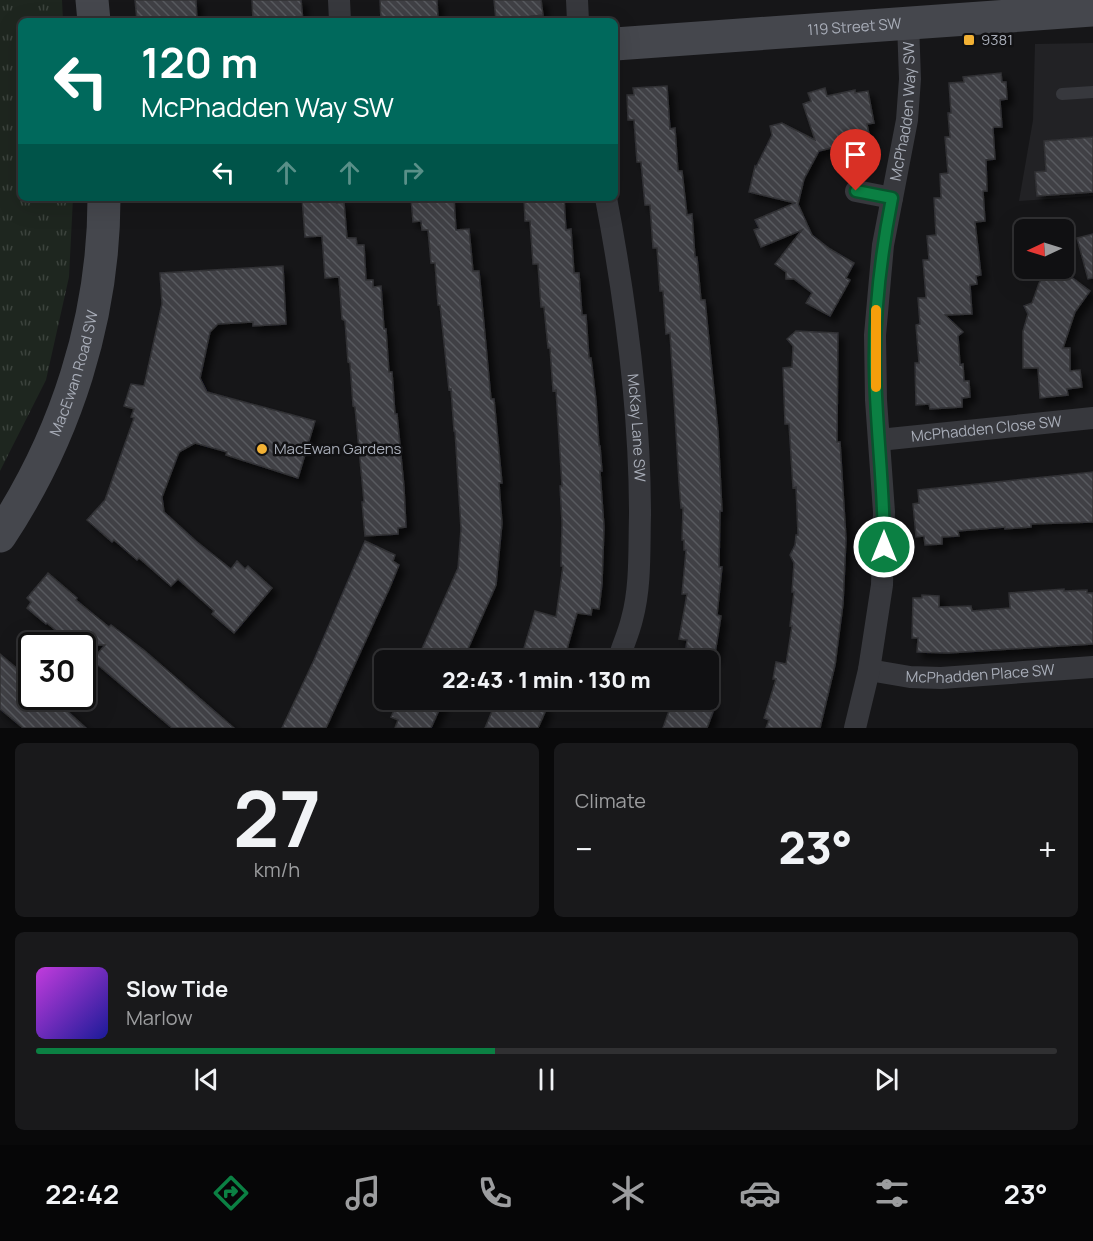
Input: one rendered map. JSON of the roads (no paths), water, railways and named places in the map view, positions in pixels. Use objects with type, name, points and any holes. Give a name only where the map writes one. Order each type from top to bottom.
[{"type":"street","points":[[92,0],[94,18]]},
{"type":"street","points":[[339,0],[340,18]]},
{"type":"street","points":[[577,0],[578,18]]},
{"type":"street","name":"119 Street SW","points":[[618,44],[1093,10]]},
{"type":"street","name":"McPhadden Way SW","points":[[855,728],[868,670],[882,585],[884,512],[875,368],[876,308],[883,244],[908,111],[910,65],[908,23]]},
{"type":"street","name":"McPhadden Way SW","points":[[856,191],[892,198]]},
{"type":"street","name":"MacEwan Road SW","points":[[0,536],[12,519],[46,454],[74,386],[87,342],[96,292],[102,248],[104,201]]},
{"type":"street","name":"McKay Lane SW","points":[[607,201],[632,358],[639,475],[636,596],[632,619],[622,650]]},
{"type":"street","name":"McPhadden Close SW","points":[[879,440],[1093,418]]},
{"type":"street","name":"McPhadden Place SW","points":[[868,670],[910,677],[941,678],[1093,667]]},
{"type":"lane","points":[[1062,94],[1093,92]]},
{"type":"place","name":"9381","points":[[969,40]]},
{"type":"place","name":"MacEwan Gardens","points":[[262,449]]}]
